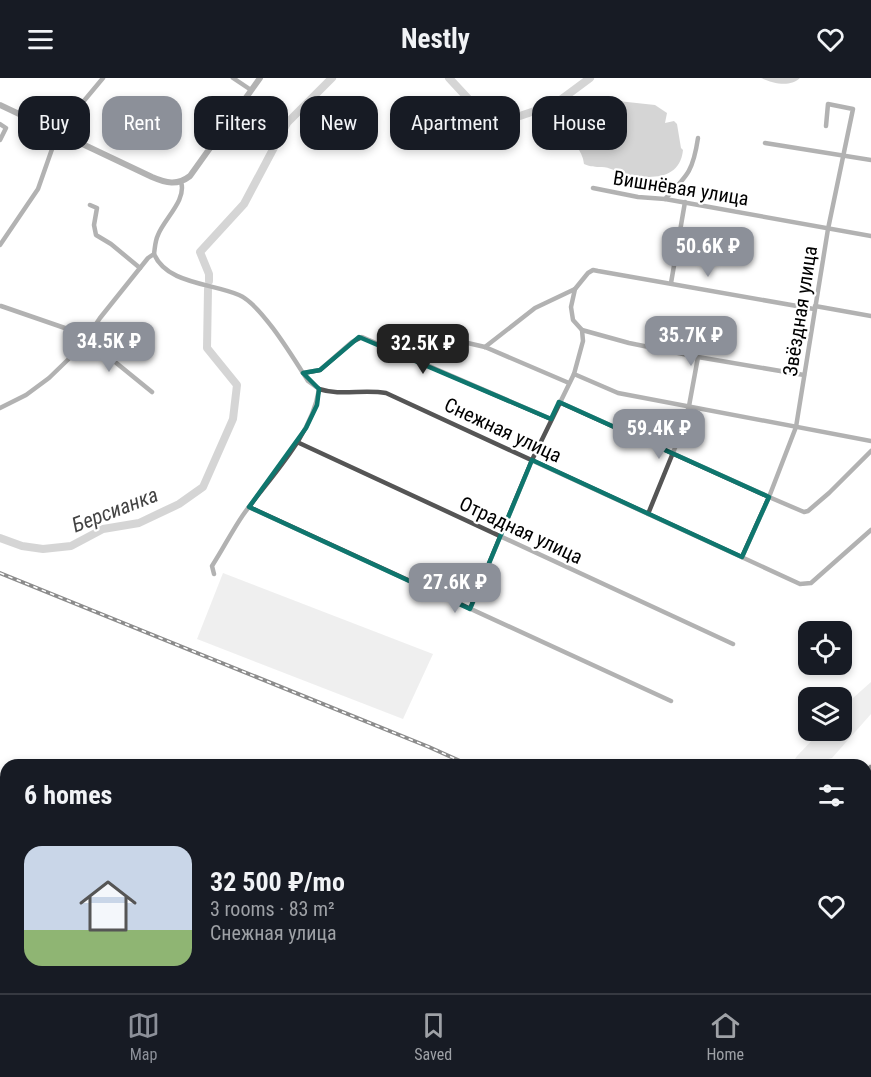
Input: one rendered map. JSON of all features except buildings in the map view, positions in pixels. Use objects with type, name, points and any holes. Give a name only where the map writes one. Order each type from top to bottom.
[{"type":"street","points":[[88,96],[103,78]]},
{"type":"street","points":[[233,78],[251,90]]},
{"type":"street","points":[[90,147],[159,180],[170,183],[181,182],[190,176],[260,78]]},
{"type":"street","name":"Звёздная улица","points":[[742,557],[769,497],[796,427],[828,229],[853,109],[828,104],[826,126]]},
{"type":"street","points":[[0,105],[18,113]]},
{"type":"street","points":[[0,124],[6,128],[0,140]]},
{"type":"street","points":[[665,199],[682,182],[693,166],[698,138]]},
{"type":"street","points":[[765,143],[871,160]]},
{"type":"street","points":[[0,245],[38,189],[52,150]]},
{"type":"street","points":[[181,182],[180,196],[158,235],[154,254],[157,262],[168,273],[235,293],[250,302],[308,381],[319,389],[317,405],[306,428],[249,507],[212,566],[214,574]]},
{"type":"street","name":"Вишнёвая улица","points":[[593,188],[638,197],[685,202],[871,236]]},
{"type":"street","points":[[671,283],[685,202]]},
{"type":"street","points":[[90,205],[97,208],[94,230],[96,235],[111,244],[140,268]]},
{"type":"street","points":[[0,408],[26,395],[49,378],[80,348],[140,268],[154,254]]},
{"type":"street","points":[[485,347],[535,308],[575,289],[593,270],[871,316]]},
{"type":"street","points":[[470,609],[532,460],[574,374],[584,341],[582,330],[573,320],[571,307],[575,289]]},
{"type":"street","points":[[1,306],[88,336],[93,345],[152,392]]},
{"type":"street","points":[[582,330],[629,343],[698,357],[804,375]]},
{"type":"street","points":[[420,332],[485,347],[569,383]]},
{"type":"street","points":[[303,373],[320,370],[352,342],[362,337],[551,419]]},
{"type":"street","points":[[648,514],[689,406],[698,357]]},
{"type":"street","points":[[574,374],[618,393],[871,441]]},
{"type":"street","name":"Снежная улица","points":[[319,389],[332,392],[386,393],[800,584],[811,583],[871,530]]},
{"type":"street","points":[[559,402],[799,510],[808,511],[871,451]]},
{"type":"street","name":"Отрадная улица","points":[[297,442],[733,644]]},
{"type":"street","points":[[249,507],[671,701]]},
{"type":"highlighted area","points":[[359,337],[551,419],[559,402],[769,497],[742,557],[532,460],[470,609],[249,507],[306,428],[317,405],[319,389],[303,373],[320,370]]},
{"type":"shaded area","points":[[761,78],[800,78],[786,84]]},
{"type":"shaded area","points":[[627,102],[655,105],[667,113],[665,123],[674,121],[677,124],[683,150],[676,168],[670,173],[653,177],[593,167],[584,164],[578,150],[627,150]]},
{"type":"shaded area","points":[[223,573],[433,654],[403,719],[197,639]]},
{"type":"shaded area","points":[[871,682],[871,714],[852,735],[852,699]]},
{"type":"shaded area","points":[[811,741],[847,741],[832,758],[795,759]]},
{"type":"waterway","name":"Берсианка","points":[[209,281],[209,274],[200,252],[244,204],[287,123],[332,78]]},
{"type":"waterway","name":"Берсианка","points":[[449,78],[475,106],[514,118],[555,104],[590,78]]},
{"type":"waterway","name":"Берсианка","points":[[0,538],[22,546],[43,549],[71,546],[103,529],[139,523],[179,504],[203,487],[233,419],[237,385],[207,348],[208,289]]},
{"type":"railway","points":[[0,573],[456,759]]}]
